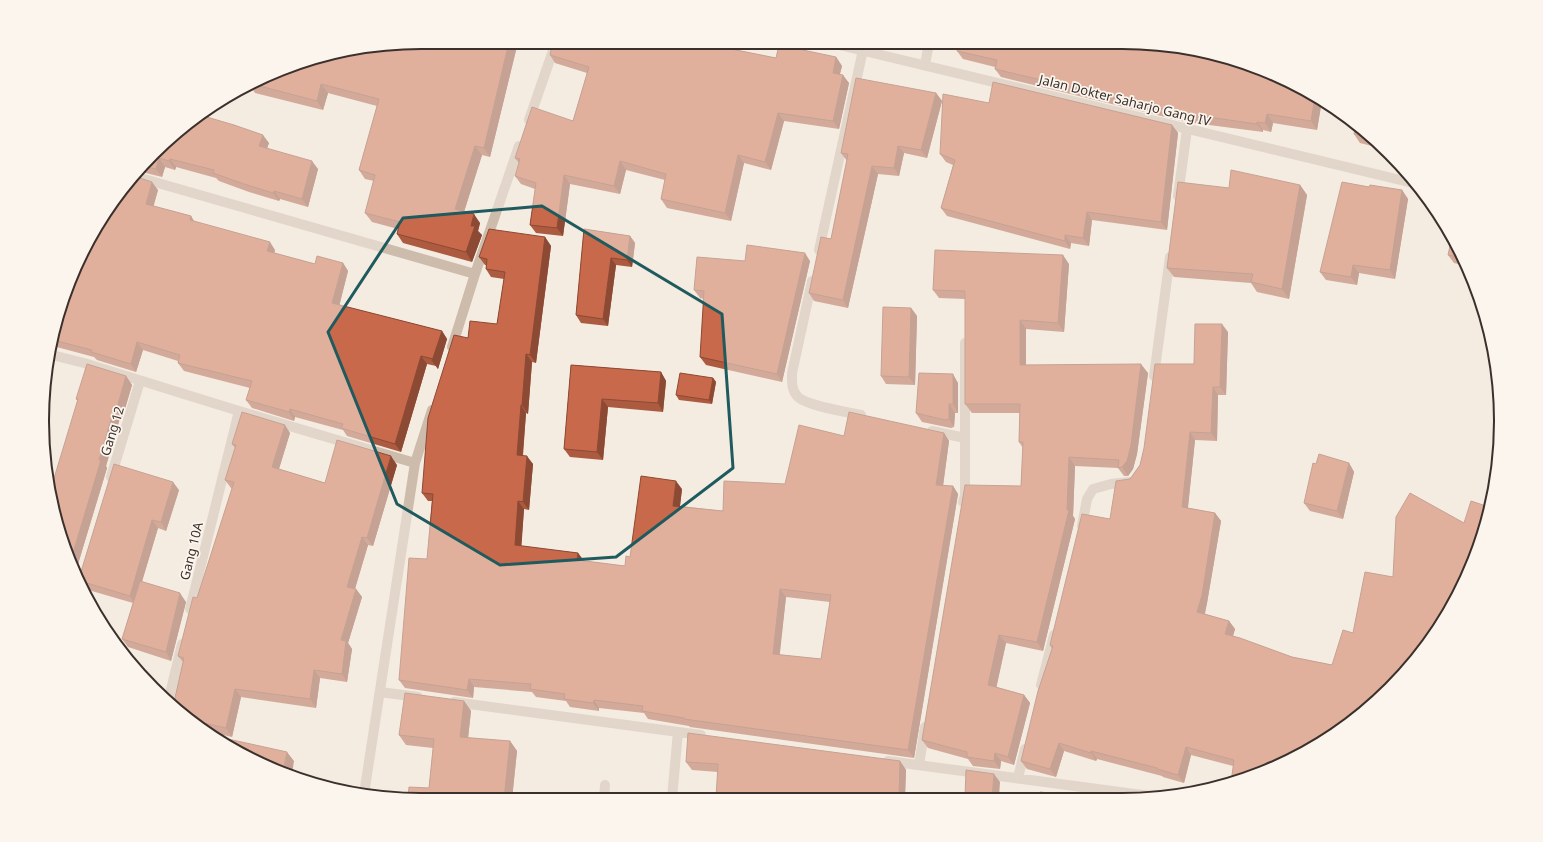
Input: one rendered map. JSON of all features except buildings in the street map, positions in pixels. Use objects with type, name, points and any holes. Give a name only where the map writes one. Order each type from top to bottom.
[{"type":"street","points":[[448,357],[475,274],[554,49]]},
{"type":"street","name":"Jalan Dokter Saharjo Gang IV","points":[[858,49],[1407,182]]},
{"type":"street","points":[[925,65],[928,49]]},
{"type":"street","points":[[817,258],[863,50]]},
{"type":"street","points":[[1177,206],[1187,129]]},
{"type":"street","points":[[140,178],[475,274]]},
{"type":"street","points":[[1152,385],[1171,245]]},
{"type":"street","points":[[814,273],[792,373],[792,387],[798,397],[815,404],[867,416]]},
{"type":"street","points":[[962,510],[965,495],[965,344]]},
{"type":"street","points":[[55,356],[415,463]]},
{"type":"street","name":"Gang 12","points":[[109,484],[140,381]]},
{"type":"street","points":[[365,789],[415,463],[434,402]]},
{"type":"street","name":"Gang 10A","points":[[188,620],[239,411]]},
{"type":"street","points":[[920,428],[965,438]]},
{"type":"street","points":[[1080,532],[1087,499],[1093,489],[1111,484],[1132,482],[1136,477]]},
{"type":"street","points":[[1039,694],[1057,624]]},
{"type":"street","points":[[170,695],[184,636]]},
{"type":"street","points":[[380,692],[426,698]]},
{"type":"street","points":[[442,700],[709,736]]},
{"type":"street","points":[[919,765],[927,718]]},
{"type":"street","points":[[672,793],[678,732]]},
{"type":"street","points":[[1018,778],[1028,740]]},
{"type":"street","points":[[880,760],[1126,793]]},
{"type":"street","points":[[604,793],[605,785]]},
{"type":"highlighted area","points":[[542,206],[722,314],[733,468],[616,557],[500,565],[397,504],[328,332],[403,218]]}]
